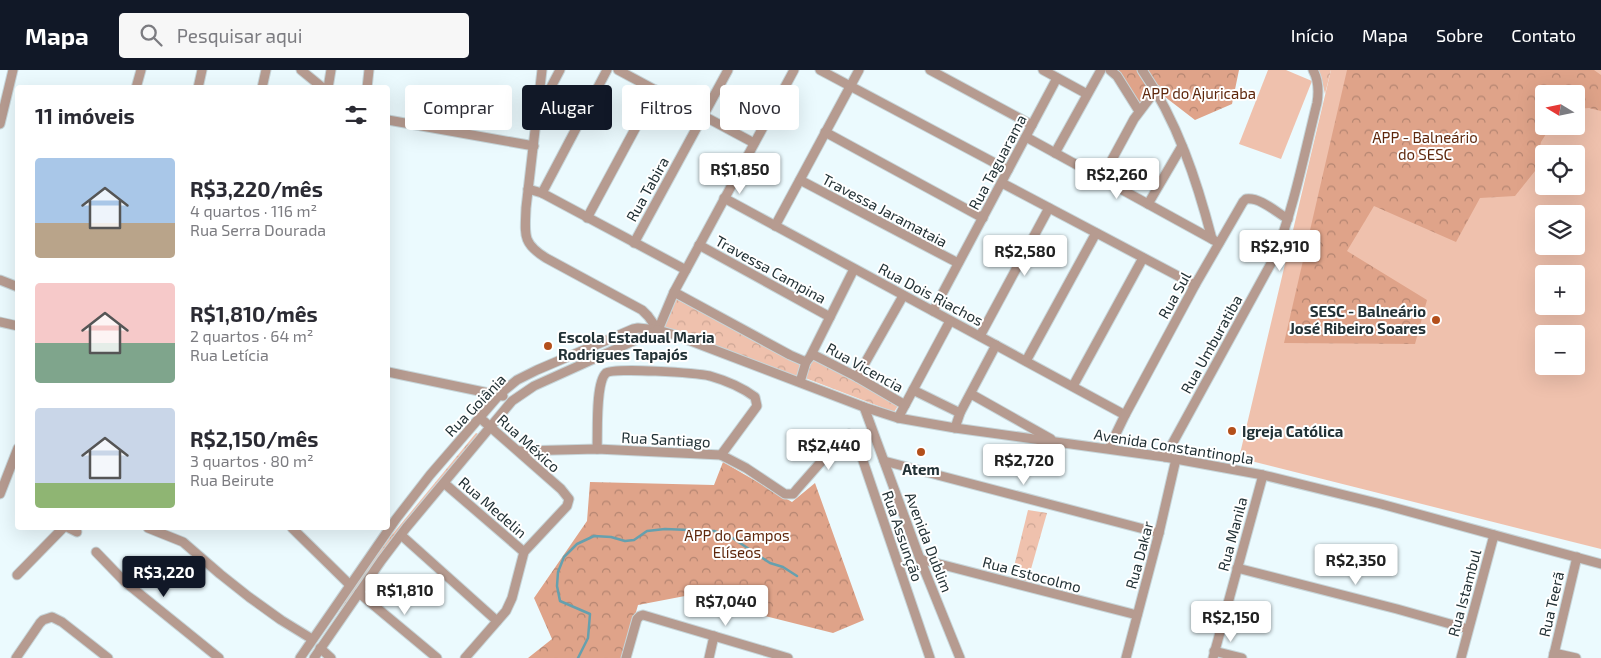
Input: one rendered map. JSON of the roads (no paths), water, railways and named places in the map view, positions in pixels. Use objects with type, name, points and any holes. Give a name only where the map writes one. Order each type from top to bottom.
[{"type":"street","points":[[0,124],[13,70]]},
{"type":"street","points":[[137,85],[141,70]]},
{"type":"street","points":[[199,85],[202,70]]},
{"type":"street","points":[[263,85],[266,70]]},
{"type":"street","points":[[301,70],[318,85]]},
{"type":"street","points":[[328,85],[331,70]]},
{"type":"street","points":[[367,85],[369,70]]},
{"type":"street","points":[[538,70],[542,70],[525,225],[526,235],[531,247],[546,258],[642,310],[658,330]]},
{"type":"street","points":[[552,85],[560,70]]},
{"type":"street","points":[[599,85],[607,70]]},
{"type":"street","points":[[618,70],[646,85]]},
{"type":"street","name":"Rua Tabira","points":[[710,103],[728,70]]},
{"type":"street","points":[[658,330],[674,292],[699,244],[794,70]]},
{"type":"street","points":[[820,70],[1008,170]]},
{"type":"street","points":[[775,226],[859,70]]},
{"type":"street","points":[[930,70],[1032,125]]},
{"type":"street","points":[[1043,70],[1087,94]]},
{"type":"street","points":[[1055,153],[1102,70]]},
{"type":"street","points":[[1110,70],[1117,76],[1139,111]]},
{"type":"street","points":[[1142,70],[1156,90],[1182,146],[1216,241]]},
{"type":"street","name":"Rua Umburatiba","points":[[1165,456],[1274,258],[1288,219],[1317,103],[1319,91],[1313,70]]},
{"type":"street","name":"Rua Taguarama","points":[[933,311],[1057,78]]},
{"type":"street","points":[[1102,178],[1139,111],[1156,90]]},
{"type":"street","points":[[390,120],[534,146]]},
{"type":"street","points":[[710,120],[754,143]]},
{"type":"street","points":[[542,193],[574,130]]},
{"type":"street","points":[[588,218],[635,130]]},
{"type":"street","name":"Rua Tabira","points":[[634,243],[695,130]]},
{"type":"street","points":[[826,132],[983,218]]},
{"type":"street","points":[[1026,137],[1216,241]]},
{"type":"street","points":[[1148,204],[1182,146]]},
{"type":"street","name":"Travessa Jaramataia","points":[[800,180],[958,264]]},
{"type":"street","points":[[1002,183],[1195,284]]},
{"type":"street","points":[[528,189],[542,193],[686,270]]},
{"type":"street","name":"Rua Dois Riachos","points":[[724,198],[1125,415]]},
{"type":"street","name":"Rua Sul","points":[[1109,448],[1216,241],[1246,199],[1253,199],[1264,204],[1288,219]]},
{"type":"street","points":[[980,336],[1049,208]]},
{"type":"street","points":[[1026,361],[1096,233]]},
{"type":"street","name":"Travessa Campina","points":[[699,244],[830,317]]},
{"type":"street","points":[[1073,386],[1143,258]]},
{"type":"street","points":[[800,382],[806,362],[812,354],[854,269]]},
{"type":"street","points":[[0,280],[15,286]]},
{"type":"street","points":[[674,292],[806,362]]},
{"type":"street","points":[[857,377],[903,296]]},
{"type":"street","points":[[898,418],[950,321]]},
{"type":"street","points":[[0,322],[15,325]]},
{"type":"street","name":"Rua Goiânia","points":[[392,517],[500,394],[518,380],[536,370],[632,329],[658,330]]},
{"type":"street","name":"Avenida Constantinopla","points":[[658,330],[898,418],[955,428],[1165,456],[1263,475],[1601,564]]},
{"type":"street","name":"Rua Goiânia","points":[[314,658],[403,532],[512,401],[534,386],[658,330]]},
{"type":"street","points":[[955,428],[960,413],[996,345]]},
{"type":"street","name":"Rua Vicencia","points":[[812,354],[857,377],[904,405]]},
{"type":"street","points":[[597,449],[600,388],[604,376],[610,371],[648,371],[709,376],[728,382],[752,395],[757,402],[757,406],[721,455]]},
{"type":"street","points":[[390,372],[500,394],[512,401]]},
{"type":"street","points":[[913,390],[960,413]]},
{"type":"street","points":[[971,394],[1056,441]]},
{"type":"street","name":"Avenida Dublim","points":[[864,407],[920,559],[960,658]]},
{"type":"street","name":"Rua México","points":[[479,417],[568,497],[568,504],[524,552]]},
{"type":"street","name":"Rua Assunção","points":[[842,438],[849,434],[853,435],[858,446],[930,658]]},
{"type":"street","name":"Rua Santiago","points":[[519,451],[597,449],[721,455],[746,468],[785,494],[792,494],[842,438]]},
{"type":"street","points":[[0,494],[15,456]]},
{"type":"street","name":"Rua Dakar","points":[[1126,658],[1159,533],[1176,459]]},
{"type":"street","points":[[884,462],[1159,533]]},
{"type":"street","name":"Rua Manila","points":[[1214,654],[1263,475]]},
{"type":"street","name":"Rua Medelin","points":[[444,482],[524,552]]},
{"type":"street","points":[[392,517],[403,532],[497,621]]},
{"type":"street","points":[[17,576],[61,530]]},
{"type":"street","points":[[153,530],[183,542],[249,597],[312,639]]},
{"type":"street","points":[[294,530],[350,585]]},
{"type":"street","name":"Rua Goiânia","points":[[300,658],[372,554],[385,530]]},
{"type":"street","name":"Rua Istambul","points":[[1461,658],[1494,535]]},
{"type":"street","points":[[96,552],[125,582],[219,658]]},
{"type":"street","points":[[465,658],[506,611],[512,598],[524,552]]},
{"type":"street","points":[[372,554],[381,561]]},
{"type":"street","name":"Rua Teerã","points":[[1553,655],[1576,557]]},
{"type":"street","name":"Rua Estocolmo","points":[[920,559],[1137,616]]},
{"type":"street","points":[[1237,568],[1468,629]]},
{"type":"street","points":[[359,593],[437,658]]},
{"type":"street","points":[[626,658],[638,617],[643,615],[788,658]]},
{"type":"street","points":[[16,658],[40,623],[43,620],[52,618],[62,622],[108,658]]},
{"type":"street","points":[[709,658],[714,636]]},
{"type":"street","points":[[320,648],[331,658]]},
{"type":"street","points":[[1214,654],[1242,658]]},
{"type":"street","points":[[1553,655],[1576,658]]},
{"type":"waterway","points":[[578,658],[588,638],[590,614],[560,601],[557,586],[558,572],[564,557],[577,544],[594,536],[611,537],[625,541],[634,540],[647,531],[665,529],[714,531],[731,537],[770,563],[783,567],[797,576]]},
{"type":"place","name":"SESC - Balneário José Ribeiro Soares","points":[[1436,320]]},
{"type":"place","name":"Escola Estadual Maria Rodrigues Tapajós","points":[[548,346]]},
{"type":"place","name":"Igreja Católica","points":[[1232,431]]},
{"type":"place","name":"Atem","points":[[921,452]]},
{"type":"park label","name":"APP do Ajuricaba","points":[[1199,93]]},
{"type":"park label","name":"APP - Balneário do SESC","points":[[1425,146]]},
{"type":"park label","name":"APP do Campos Elíseos","points":[[737,544]]}]
